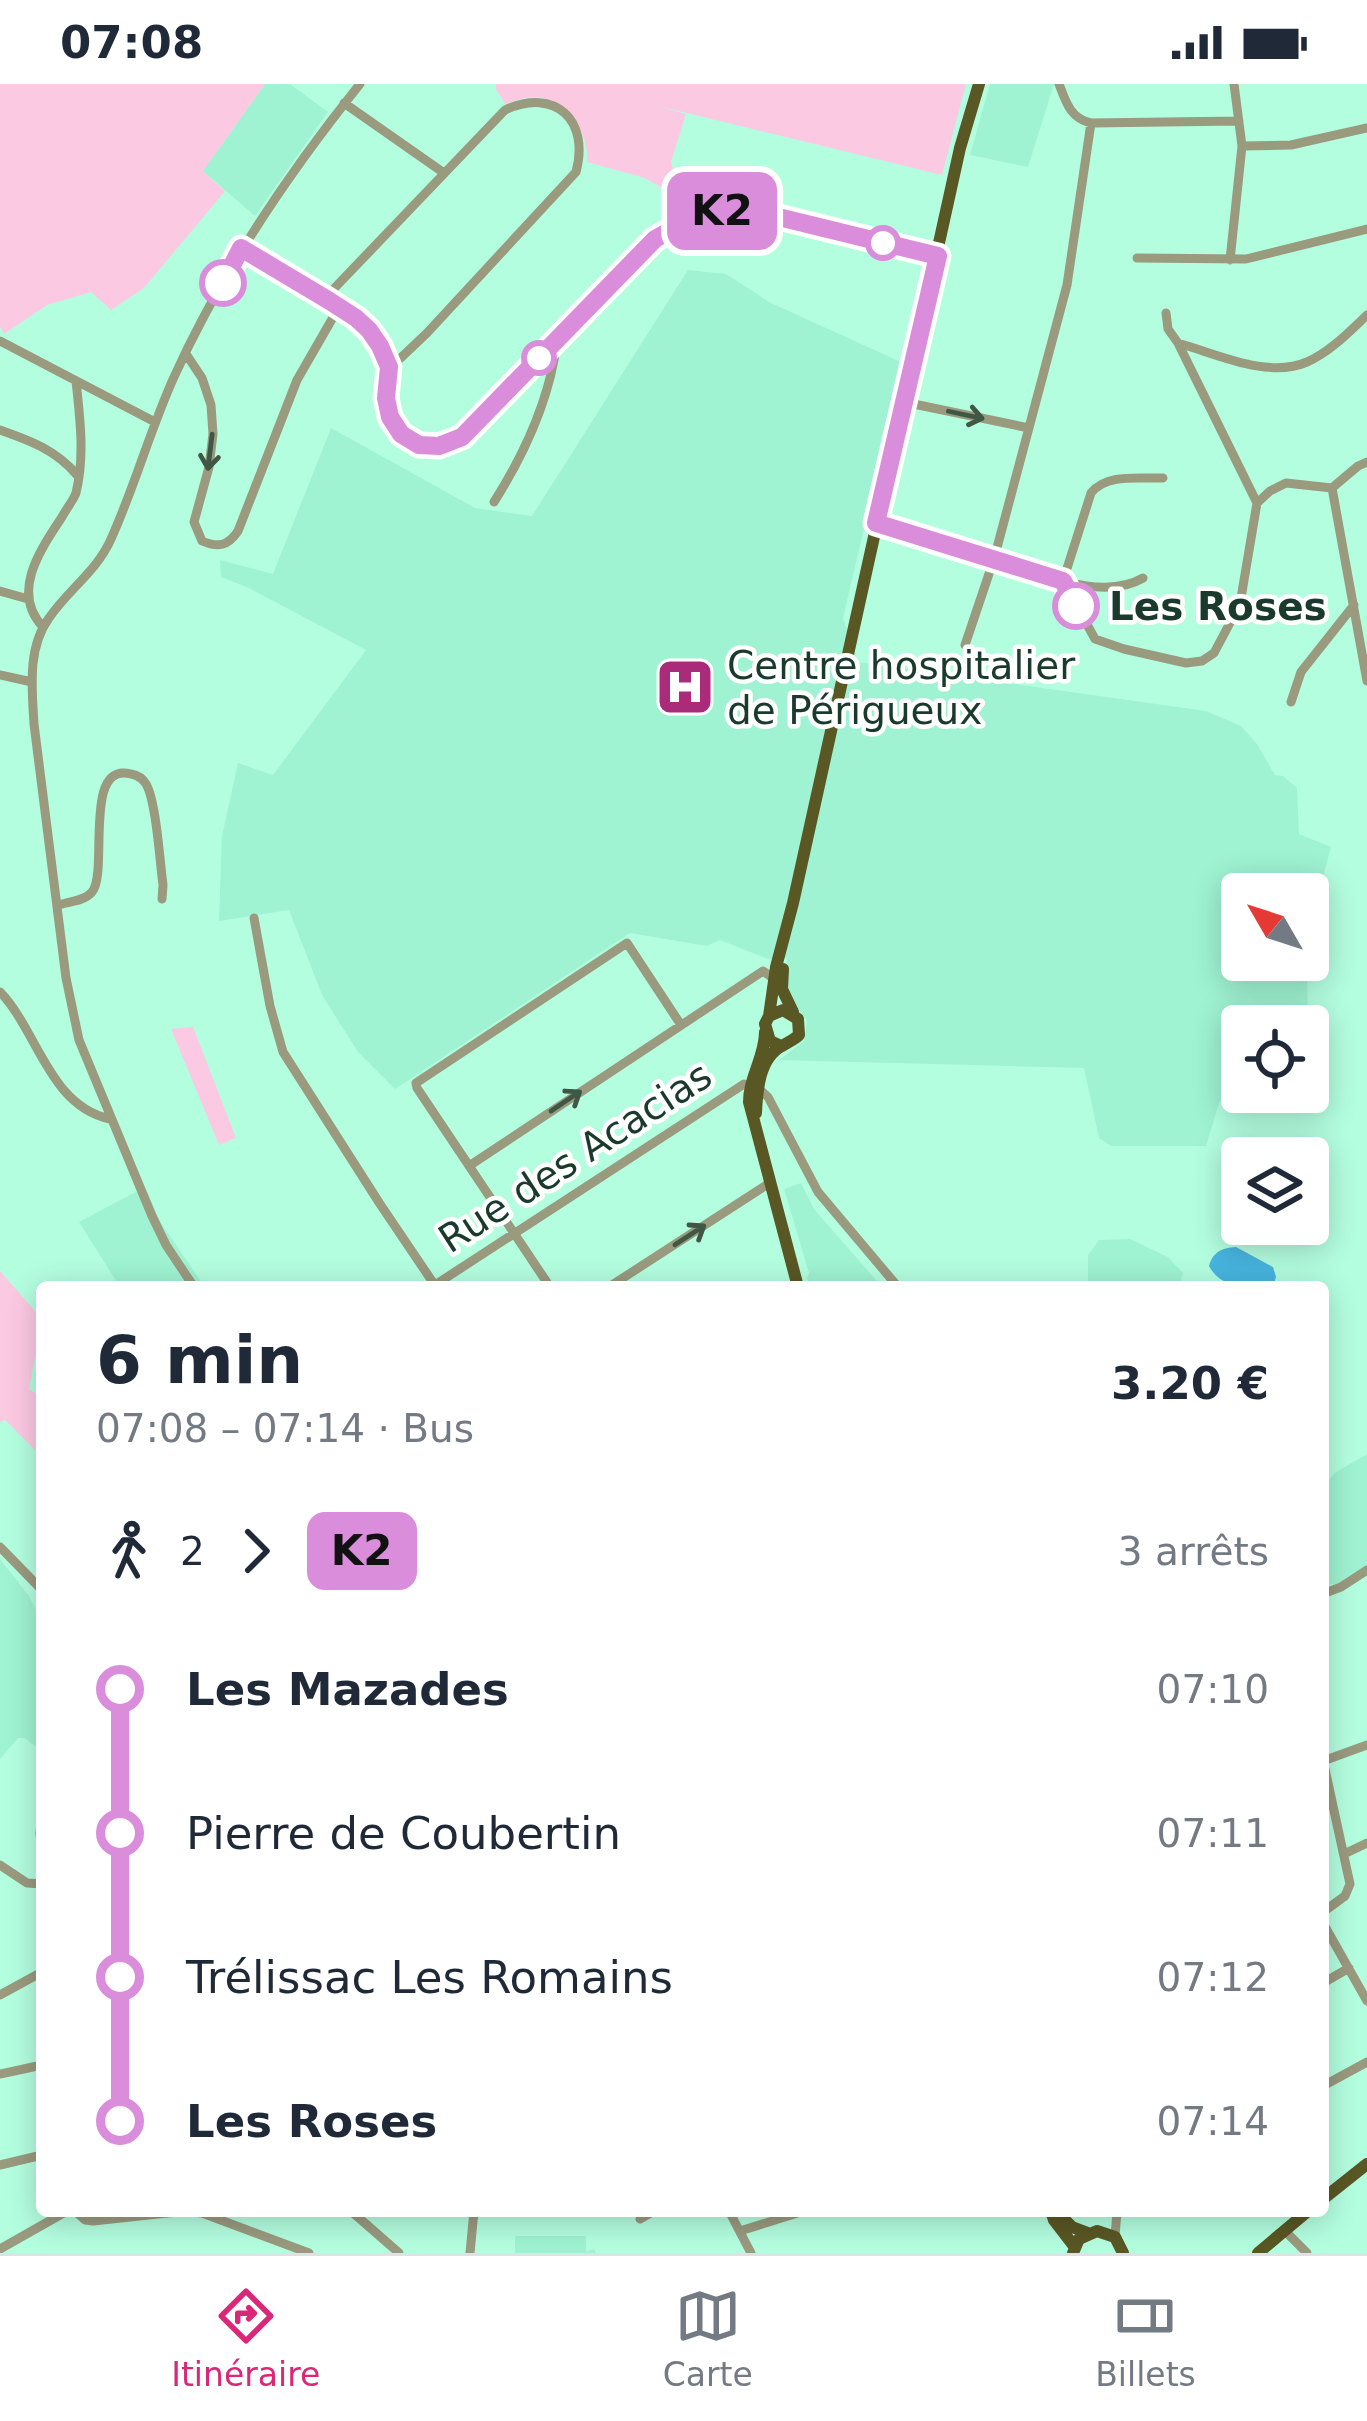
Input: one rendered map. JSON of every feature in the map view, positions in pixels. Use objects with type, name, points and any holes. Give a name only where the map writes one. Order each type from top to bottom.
[{"type":"main road","points":[[754,1087],[774,979],[960,148],[979,84]]},
{"type":"main road","points":[[793,903],[782,989],[800,1027],[799,1035],[781,1046],[765,1065],[748,1102],[793,1281]]},
{"type":"main road","points":[[769,1016],[783,1010],[794,1014]]},
{"type":"main road","points":[[765,1032],[781,1046]]},
{"type":"main road","points":[[1329,2194],[1367,2164]]},
{"type":"main road","points":[[1054,2217],[1074,2250],[1092,2232]]},
{"type":"main road","points":[[1061,2217],[1072,2227],[1122,2248]]},
{"type":"main road","points":[[1261,2253],[1301,2217]]},
{"type":"street","points":[[190,1281],[152,1216],[79,1040],[66,978],[34,724],[34,654],[50,616],[110,543],[154,422],[241,248],[359,84]]},
{"type":"street","points":[[1059,84],[1073,114],[1090,123],[1239,121]]},
{"type":"street","points":[[1230,260],[1243,146],[1234,84]]},
{"type":"street","points":[[326,298],[505,110],[538,101],[573,121],[582,152],[566,187],[389,369]]},
{"type":"street","points":[[344,103],[444,173]]},
{"type":"street","points":[[965,646],[994,559],[1067,284],[1090,123]]},
{"type":"street","points":[[1243,146],[1291,145],[1367,128]]},
{"type":"street","points":[[241,248],[326,298],[369,330],[389,369],[386,398],[390,417],[401,434],[419,445],[439,446],[462,437],[655,239],[687,221],[746,209],[938,256]]},
{"type":"street","points":[[1137,258],[1246,259],[1367,230]]},
{"type":"street","points":[[185,354],[202,378],[211,405],[213,434],[194,522],[202,541],[224,545],[238,532],[297,380],[340,307]]},
{"type":"street","points":[[1163,478],[1099,484],[1091,493],[1063,581],[1095,639],[1186,663],[1202,661],[1214,652],[1240,604],[1257,503],[1168,329],[1166,313]]},
{"type":"street","points":[[1178,343],[1250,364],[1285,368],[1309,362],[1367,315]]},
{"type":"street","points":[[494,502],[523,457],[554,368],[557,339]]},
{"type":"street","points":[[0,341],[154,422]]},
{"type":"street","points":[[43,627],[28,599],[31,573],[75,496],[83,459],[76,381]]},
{"type":"street","points":[[904,402],[1029,428]]},
{"type":"street","points":[[0,430],[62,457],[77,475]]},
{"type":"street","points":[[1257,503],[1286,483],[1332,488],[1367,462]]},
{"type":"street","points":[[1332,488],[1364,642],[1367,681]]},
{"type":"street","points":[[876,523],[1063,581],[1127,587],[1143,578]]},
{"type":"street","points":[[0,591],[28,599]]},
{"type":"street","points":[[1292,702],[1301,671],[1354,605]]},
{"type":"street","points":[[0,675],[32,682]]},
{"type":"street","points":[[58,904],[86,898],[96,886],[102,796],[109,780],[122,773],[136,775],[148,788],[164,885],[162,899]]},
{"type":"street","points":[[254,918],[283,1052],[432,1281]]},
{"type":"street","points":[[546,1281],[416,1083],[628,943],[681,1025]]},
{"type":"street","points":[[469,1166],[763,970],[774,979]]},
{"type":"street","points":[[0,992],[52,1073],[93,1115],[110,1119]]},
{"type":"street","name":"Rue des Acacias","points":[[442,1281],[741,1085],[754,1087]]},
{"type":"street","points":[[754,1087],[773,1105],[818,1192],[893,1281]]},
{"type":"street","points":[[618,1281],[770,1182]]},
{"type":"street","points":[[0,1547],[36,1584]]},
{"type":"street","points":[[1329,1591],[1367,1570]]},
{"type":"street","points":[[1329,1759],[1367,1745]]},
{"type":"street","points":[[1329,1788],[1350,1877],[1345,1896],[1329,1908]]},
{"type":"street","points":[[1344,1854],[1367,1843]]},
{"type":"street","points":[[0,1865],[36,1884]]},
{"type":"street","points":[[1329,1933],[1367,2001]]},
{"type":"street","points":[[1329,1980],[1349,1968]]},
{"type":"street","points":[[0,1995],[36,1975]]},
{"type":"street","points":[[1329,2083],[1367,2062]]},
{"type":"street","points":[[0,2074],[36,2066]]},
{"type":"street","points":[[0,2165],[36,2156]]},
{"type":"street","points":[[0,2249],[60,2217]]},
{"type":"street","points":[[80,2217],[93,2221],[130,2217]]},
{"type":"street","points":[[213,2217],[309,2253]]},
{"type":"street","points":[[358,2217],[399,2253]]},
{"type":"street","points":[[470,2253],[473,2217]]},
{"type":"street","points":[[640,2219],[644,2217]]},
{"type":"street","points":[[732,2217],[751,2253]]},
{"type":"street","points":[[740,2231],[785,2217]]},
{"type":"street","points":[[1092,2232],[1108,2217]]},
{"type":"street","points":[[1116,2217],[1122,2248]]},
{"type":"street","points":[[1280,2234],[1307,2253]]},
{"type":"shaded area","points":[[0,84],[265,84],[203,171],[225,191],[144,288],[111,310],[91,292],[47,305],[4,334],[0,327]]},
{"type":"shaded area","points":[[265,84],[290,84],[328,112],[255,216],[203,171]]},
{"type":"shaded area","points":[[496,84],[966,84],[942,175],[654,105],[686,114],[671,162],[684,212],[674,217],[660,187],[645,178],[587,162],[580,129],[557,104],[535,97],[505,104]]},
{"type":"shaded area","points":[[990,84],[1054,84],[1028,167],[970,155]]},
{"type":"shaded area","name":"Centre hospitalier de Périgueux","points":[[688,270],[726,274],[771,303],[903,363],[843,618],[858,662],[1206,711],[1241,726],[1275,775],[1297,788],[1299,834],[1331,847],[1324,873],[1221,873],[1221,981],[1307,981],[1308,1005],[1221,1005],[1221,1099],[1206,1146],[1111,1146],[1099,1138],[1084,1068],[779,1060],[804,1041],[807,1020],[794,1004],[785,980],[787,958],[768,959],[720,940],[707,946],[630,933],[395,1089],[358,1052],[322,995],[289,910],[219,921],[222,836],[238,763],[273,775],[366,650],[221,577],[220,560],[273,574],[331,428],[475,508],[532,516]]},
{"type":"shaded area","points":[[193,1027],[236,1138],[219,1145],[171,1029]]},
{"type":"shaded area","points":[[801,1183],[814,1209],[877,1281],[808,1281],[784,1189]]},
{"type":"shaded area","points":[[145,1187],[161,1223],[201,1281],[116,1281],[79,1222]]},
{"type":"shaded area","points":[[1130,1239],[1168,1257],[1183,1273],[1181,1281],[1088,1281],[1088,1255],[1099,1240]]},
{"type":"shaded area","points":[[0,1271],[36,1312],[29,1389],[36,1393],[36,1451],[5,1420],[0,1422]]},
{"type":"shaded area","points":[[1367,1454],[1367,1565],[1343,1583],[1329,1585],[1329,1480]]},
{"type":"shaded area","points":[[0,1559],[36,1610],[36,1747],[18,1738],[0,1759]]},
{"type":"shaded area","points":[[515,2236],[586,2236],[586,2252],[594,2249],[596,2253],[515,2253]]},
{"type":"water","points":[[1236,1247],[1273,1267],[1275,1281],[1221,1279],[1209,1266],[1223,1249]]},
{"type":"bus line","name":"K2","points":[[223,283],[241,248],[356,318],[380,346],[389,367],[386,398],[390,417],[401,434],[419,445],[439,446],[462,437],[655,239],[687,221],[746,209],[938,256],[876,523],[1063,581],[1076,606]]},
{"type":"place","name":"Les Roses","points":[[1076,606]]},
{"type":"place","name":"Centre hospitalier de Périgueux","points":[[685,687]]}]
